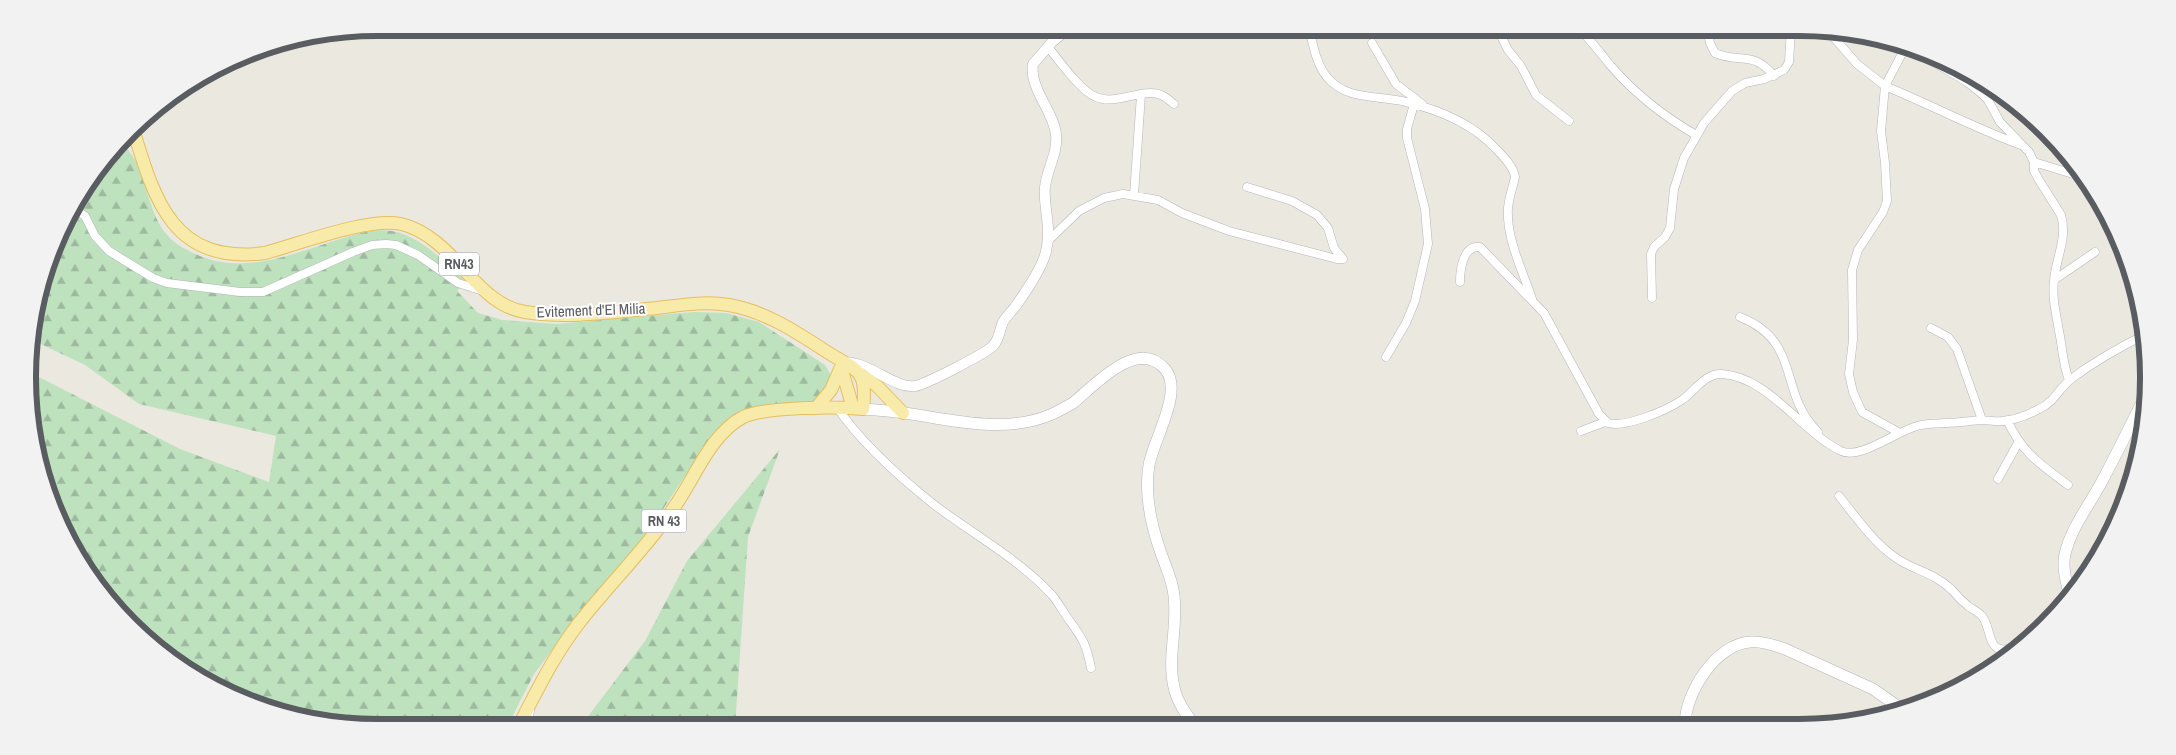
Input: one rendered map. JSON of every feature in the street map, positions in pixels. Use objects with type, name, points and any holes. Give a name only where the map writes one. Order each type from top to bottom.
[{"type":"main road","name":"Evitement d'El Milia","points":[[136,136],[152,185],[167,214],[177,228],[202,247],[226,254],[247,255],[265,253],[372,224],[400,224],[426,235],[438,244],[485,291],[503,305],[523,312],[544,315],[602,313],[707,303],[752,311],[775,321],[857,372],[877,386],[903,413]]},
{"type":"main road","points":[[858,408],[976,424],[1025,423],[1050,415],[1071,404],[1106,374],[1129,361],[1146,359],[1161,365],[1166,370],[1172,385],[1171,402],[1149,465],[1148,498],[1150,518],[1172,582],[1175,598],[1173,684],[1180,705],[1190,719]]},
{"type":"main road","points":[[816,408],[831,390],[842,364]]},
{"type":"main road","points":[[842,364],[858,408]]},
{"type":"main road","points":[[857,372],[862,376],[865,386],[858,408]]},
{"type":"main road","name":"RN 43","points":[[522,719],[553,661],[579,623],[675,506],[716,441],[730,426],[745,416],[762,412],[836,406],[858,408]]},
{"type":"main road","points":[[2068,587],[2064,570],[2064,557],[2075,528],[2138,412]]},
{"type":"main road","points":[[1685,719],[1696,687],[1710,664],[1737,645],[1751,642],[1770,644],[1792,652],[1873,689],[1895,705]]},
{"type":"street","points":[[842,364],[859,364],[903,385],[910,386],[929,381],[985,351],[999,338],[1004,321],[1019,301],[1044,258],[1048,241],[1045,187],[1055,153],[1056,134],[1053,121],[1034,80],[1032,69],[1033,64],[1048,46],[1060,36]]},
{"type":"street","points":[[1311,36],[1319,64],[1328,78],[1340,89],[1355,94],[1414,104],[1458,119],[1478,131],[1501,154],[1515,173],[1508,206],[1510,228],[1533,301]]},
{"type":"street","points":[[1501,36],[1508,50],[1526,74],[1536,95],[1569,121]]},
{"type":"street","points":[[1585,36],[1612,67],[1645,99],[1696,135]]},
{"type":"street","points":[[1708,36],[1715,53],[1722,56],[1758,61],[1763,63],[1774,76]]},
{"type":"street","points":[[1652,298],[1651,254],[1654,247],[1665,237],[1670,228],[1674,189],[1684,158],[1696,135],[1716,108],[1732,91],[1745,83],[1774,76],[1784,70],[1789,62],[1791,36]]},
{"type":"street","points":[[1835,38],[1858,64],[1886,86],[1976,128],[2023,146]]},
{"type":"street","points":[[1372,43],[1396,84],[1428,109]]},
{"type":"street","points":[[1048,46],[1083,88],[1094,97],[1123,99],[1156,93],[1174,104]]},
{"type":"street","points":[[1898,432],[1862,412],[1853,392],[1849,374],[1852,340],[1852,270],[1858,250],[1884,212],[1887,201],[1886,164],[1881,132],[1886,86],[1903,53]]},
{"type":"street","points":[[1948,70],[1967,82],[1988,100],[2000,122],[2023,146],[2034,162],[2036,175],[2061,214],[2063,238],[2054,280],[2054,308],[2063,363],[2069,380]]},
{"type":"street","points":[[1134,195],[1141,96]]},
{"type":"street","points":[[1386,357],[1393,348],[1411,312],[1428,250],[1426,215],[1407,129],[1414,104]]},
{"type":"street","points":[[2034,162],[2072,174]]},
{"type":"street","points":[[1048,241],[1072,217],[1090,205],[1113,195],[1134,195],[1158,200],[1202,222],[1248,237],[1339,260],[1343,258],[1334,248],[1328,228],[1317,215],[1292,201],[1247,187]]},
{"type":"street","points":[[79,212],[85,216],[95,236],[109,251],[162,282],[233,292],[263,292],[353,252],[372,245],[386,244],[396,245],[418,255],[458,283],[485,291]]},
{"type":"street","points":[[1460,282],[1463,260],[1472,249],[1478,246],[1544,313],[1605,422],[1611,424],[1625,423],[1666,408],[1691,393],[1707,378],[1722,374],[1743,379],[1765,392],[1811,432],[1842,452],[1858,453],[1898,432],[1924,424],[2007,420],[2042,408],[2058,395],[2069,380],[2138,339]]},
{"type":"street","points":[[2054,280],[2095,252]]},
{"type":"street","points":[[1740,317],[1754,323],[1775,340],[1782,352],[1802,411],[1827,443]]},
{"type":"street","points":[[1931,328],[1948,337],[1957,349],[1982,420]]},
{"type":"street","points":[[836,406],[853,430],[909,483],[931,502],[1009,557],[1054,597],[1081,634],[1091,668]]},
{"type":"street","points":[[2007,420],[2018,443],[2034,460],[2068,486]]},
{"type":"street","points":[[1581,431],[1605,422]]},
{"type":"street","points":[[1998,479],[2018,443]]},
{"type":"street","points":[[1839,496],[1864,527],[1888,551],[1901,561],[1934,575],[1982,616],[1994,645],[2001,650],[2004,650]]},
{"type":"street","points":[[529,719],[530,705]]},
{"type":"green space","points":[[126,147],[139,169],[162,228],[175,243],[200,256],[218,261],[253,263],[288,256],[366,232],[392,231],[423,244],[466,282],[457,291],[478,313],[502,320],[556,324],[694,312],[726,313],[759,322],[825,365],[832,377],[831,383],[816,400],[806,404],[782,405],[710,439],[647,533],[589,601],[534,674],[511,719],[378,719],[333,716],[289,707],[261,698],[227,684],[170,648],[152,634],[121,603],[82,548],[71,528],[54,487],[39,422],[36,376],[180,449],[269,482],[276,436],[139,404],[85,365],[38,343],[43,311],[54,268],[71,227],[94,188]]},
{"type":"green space","points":[[780,449],[748,537],[736,719],[586,719],[645,641],[687,561]]}]
